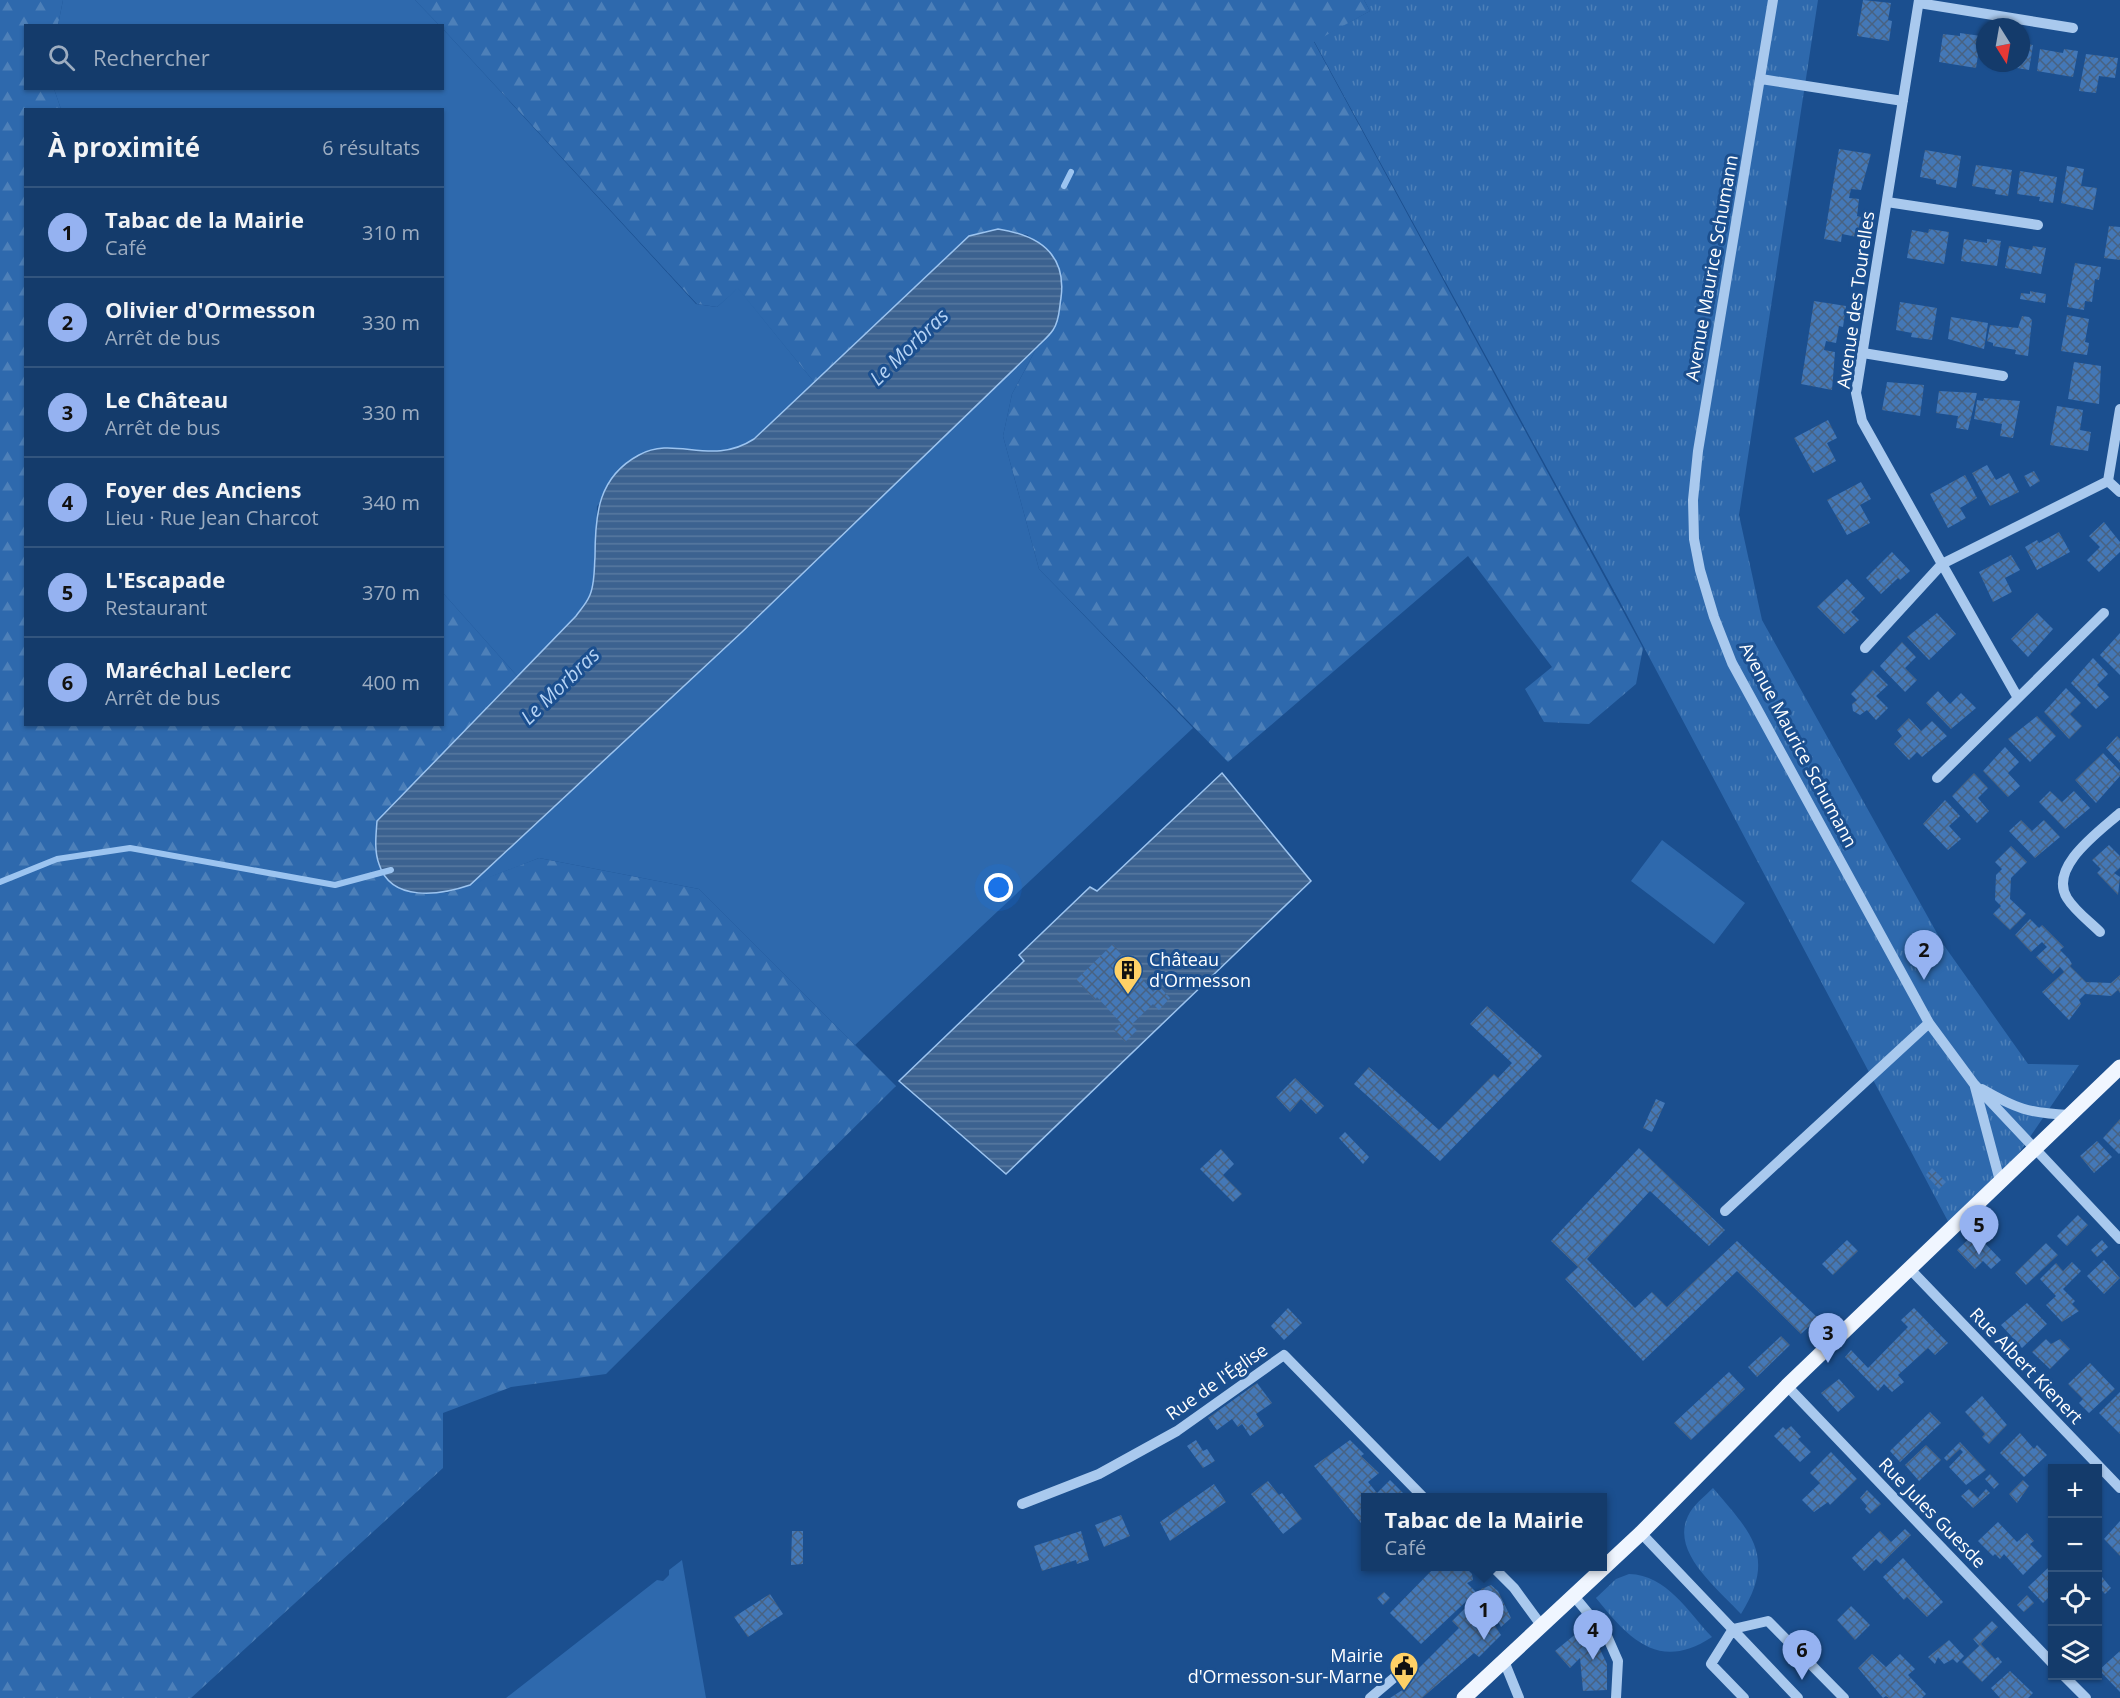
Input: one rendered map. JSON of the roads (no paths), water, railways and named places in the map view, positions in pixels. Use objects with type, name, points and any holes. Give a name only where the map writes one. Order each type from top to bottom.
[{"type":"main road","points":[[1607,1564],[1641,1533],[1787,1386],[2120,1066]]},
{"type":"main road","points":[[1464,1698],[1599,1571]]},
{"type":"street","name":"Avenue Maurice Schumann","points":[[1773,0],[1698,451],[1693,501],[1694,539],[1711,608],[1732,663],[1929,1023],[1974,1084],[2120,1239]]},
{"type":"street","points":[[1919,2],[2073,28]]},
{"type":"street","name":"Avenue des Tourelles","points":[[1919,2],[1857,393],[1862,421],[2018,698]]},
{"type":"street","points":[[1761,79],[1903,101]]},
{"type":"street","points":[[1887,202],[2038,225]]},
{"type":"street","points":[[1863,353],[2004,376]]},
{"type":"street","points":[[2108,481],[2120,409]]},
{"type":"street","points":[[1865,648],[1942,564],[2108,481]]},
{"type":"street","points":[[2108,481],[2120,492]]},
{"type":"street","points":[[1937,778],[2104,613]]},
{"type":"street","points":[[2100,932],[2066,897],[2063,876],[2073,856],[2120,813]]},
{"type":"street","points":[[1725,1211],[1929,1023]]},
{"type":"street","name":"Avenue Maurice Schumann","points":[[1974,1084],[2017,1109],[2031,1113],[2069,1115]]},
{"type":"street","name":"Avenue Maurice Schumann","points":[[1974,1084],[2000,1181]]},
{"type":"street","name":"Rue Albert Kienert","points":[[1909,1268],[2120,1488]]},
{"type":"street","name":"Rue de l'Église","points":[[1022,1504],[1099,1474],[1177,1431],[1284,1355],[1420,1493]]},
{"type":"street","name":"Rue Jules Guesde","points":[[1787,1386],[2048,1660]]},
{"type":"street","points":[[1641,1533],[1798,1698]]},
{"type":"street","points":[[1497,1571],[1514,1588],[1541,1625]]},
{"type":"street","points":[[1572,1595],[1607,1636],[1618,1660],[1616,1698]]},
{"type":"street","points":[[1744,1698],[1712,1664],[1733,1629],[1768,1621],[1844,1698]]},
{"type":"street","points":[[1504,1661],[1519,1698]]},
{"type":"street","points":[[1370,1698],[1408,1666]]},
{"type":"street","points":[[2068,1680],[2086,1698]]},
{"type":"water","points":[[998,229],[1026,236],[1047,249],[1054,258],[1062,282],[1061,298],[1057,322],[1048,336],[742,632],[470,885],[432,893],[418,893],[394,885],[385,877],[376,854],[377,821],[585,605],[593,583],[598,512],[607,486],[615,474],[639,455],[653,450],[666,448],[723,451],[754,439],[969,236]]},
{"type":"water","points":[[1222,773],[1311,881],[1006,1174],[899,1081],[1024,961],[1019,955],[1090,887],[1097,891]]},
{"type":"waterway","name":"Le Morbras","points":[[1064,186],[1071,172]]},
{"type":"waterway","name":"Le Morbras","points":[[0,882],[57,859],[130,848],[335,885],[391,870]]},
{"type":"place","name":"Olivier d'Ormesson","points":[[1924,980]]},
{"type":"place","name":"Château d'Ormesson","points":[[1128,996]]},
{"type":"place","name":"L'Escapade","points":[[1979,1255]]},
{"type":"place","name":"Le Château","points":[[1828,1363]]},
{"type":"place","name":"Tabac de la Mairie","points":[[1484,1640]]},
{"type":"place","name":"Foyer des Anciens","points":[[1593,1660]]},
{"type":"place","name":"Maréchal Leclerc","points":[[1802,1680]]},
{"type":"place","name":"Mairie d'Ormesson-sur-Marne","points":[[1404,1692]]}]
